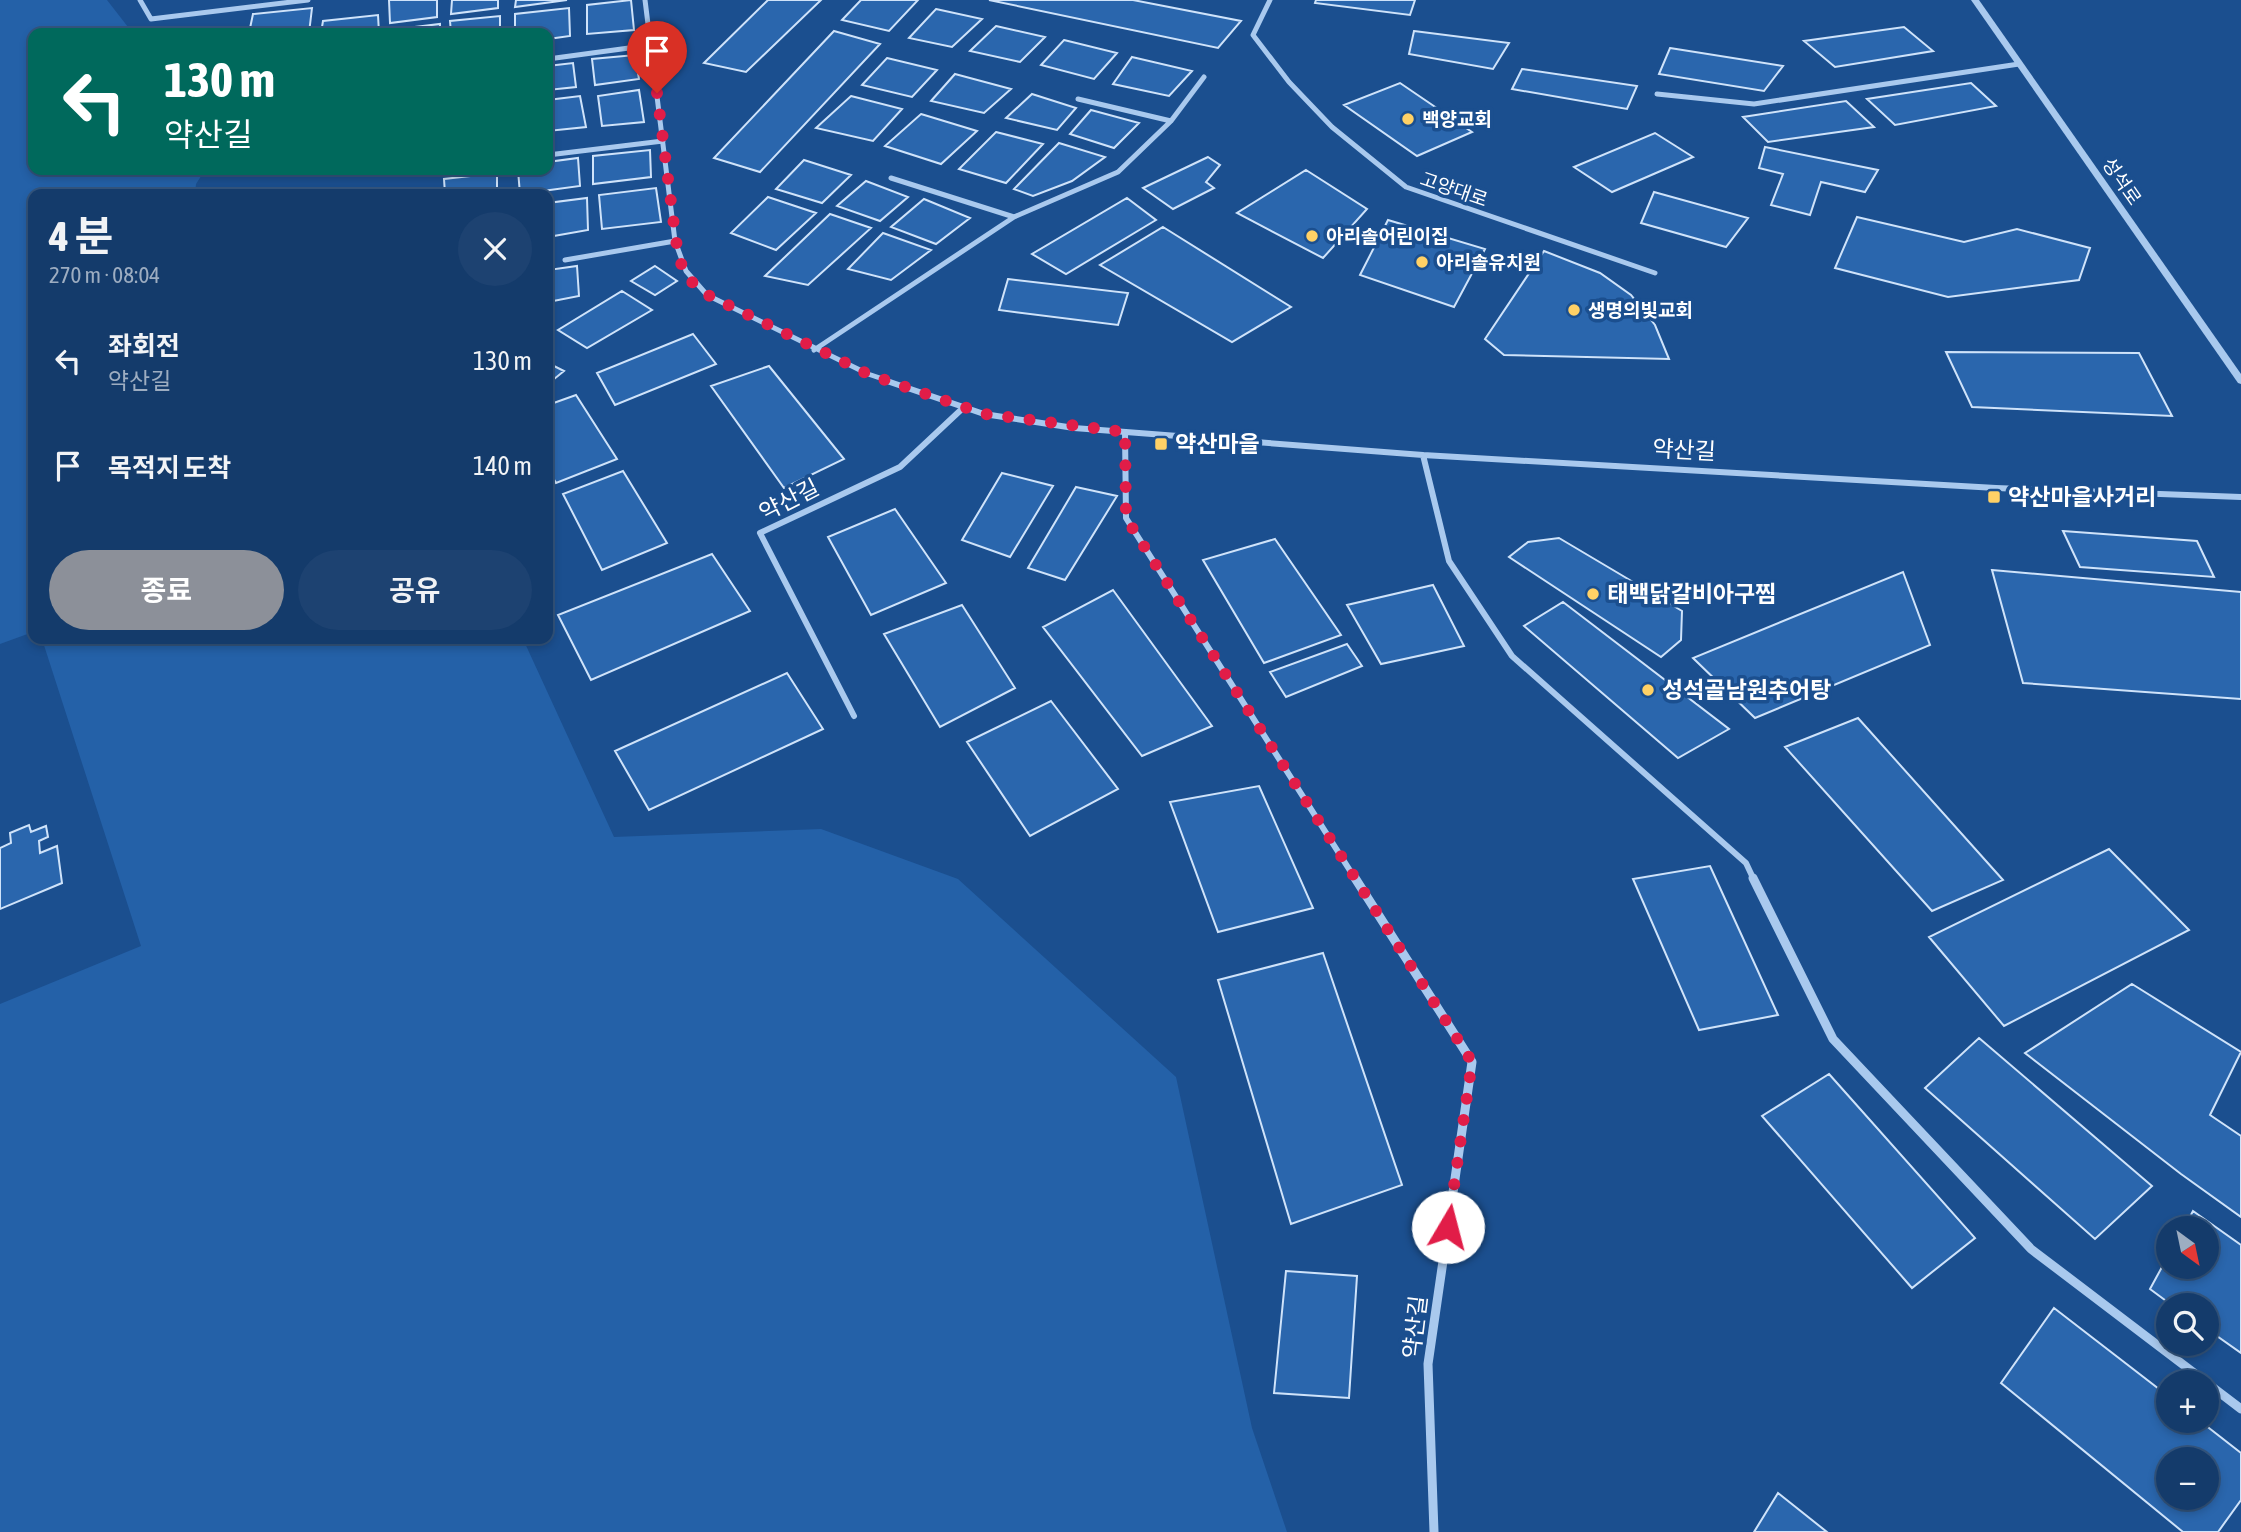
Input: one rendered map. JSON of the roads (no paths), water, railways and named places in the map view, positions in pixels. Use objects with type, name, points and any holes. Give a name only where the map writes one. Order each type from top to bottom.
[{"type":"street","points":[[139,0],[151,19],[308,0]]},
{"type":"street","name":"약산길","points":[[645,0],[676,241],[682,267],[692,282],[708,295],[814,350],[868,374],[984,414],[1125,432],[1423,454],[1996,488],[2241,497]]},
{"type":"street","name":"고양대로","points":[[1270,0],[1253,35],[1289,82],[1332,127],[1406,187],[1655,273]]},
{"type":"street","name":"성석로","points":[[1975,0],[2241,381]]},
{"type":"street","points":[[553,58],[651,45]]},
{"type":"street","points":[[1657,94],[1754,104],[2019,64]]},
{"type":"street","points":[[814,350],[1014,217],[1118,172],[1171,121],[1204,77]]},
{"type":"street","points":[[1078,99],[1171,121]]},
{"type":"street","points":[[553,154],[663,141]]},
{"type":"street","points":[[891,178],[1014,217]]},
{"type":"street","points":[[565,260],[676,241]]},
{"type":"street","name":"약산길","points":[[854,716],[760,533],[900,467],[964,407]]},
{"type":"street","name":"약산길","points":[[1125,432],[1126,518],[1472,1062],[1428,1364],[1434,1532]]},
{"type":"street","points":[[1423,454],[1449,561],[1511,656],[1746,863],[1833,1039],[2031,1249],[2189,1370]]},
{"type":"street","points":[[2219,1393],[2241,1409]]},
{"type":"place","name":"백양교회","points":[[1408,119]]},
{"type":"place","name":"아리솔어린이집","points":[[1312,236]]},
{"type":"place","name":"아리솔유치원","points":[[1422,262]]},
{"type":"place","name":"생명의빛교회","points":[[1574,310]]},
{"type":"place","name":"약산마을","points":[[1161,444]]},
{"type":"place","name":"약산마을사거리","points":[[1994,497]]},
{"type":"place","name":"태백닭갈비아구찜","points":[[1593,594]]},
{"type":"place","name":"성석골남원추어탕","points":[[1648,690]]}]
